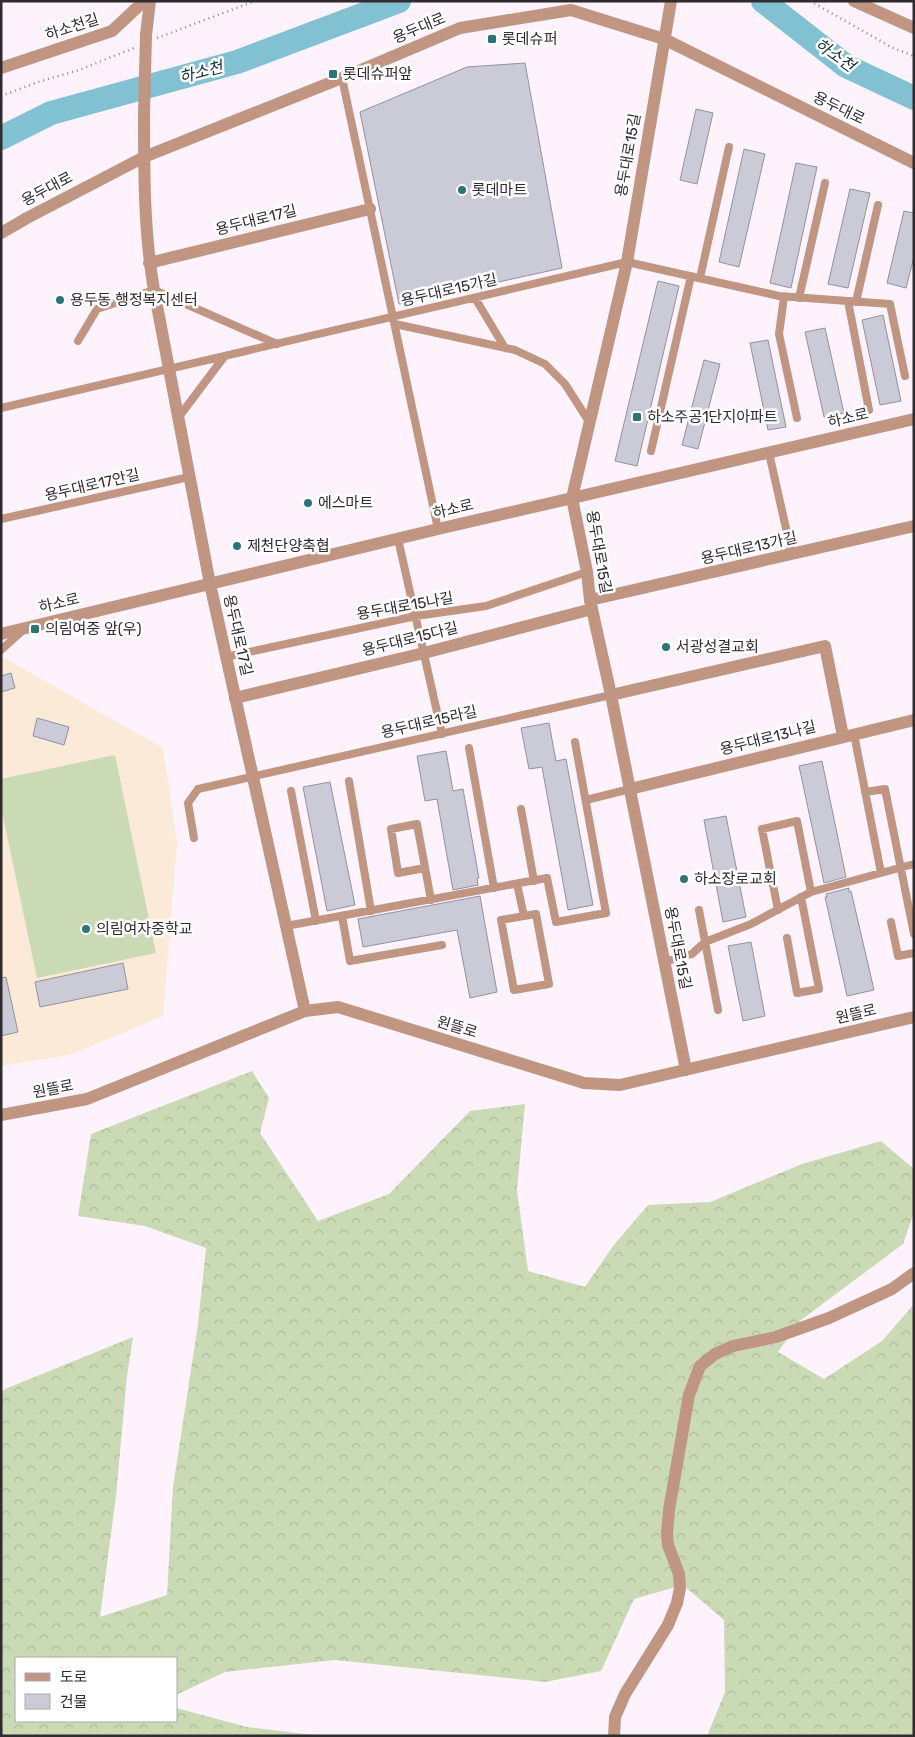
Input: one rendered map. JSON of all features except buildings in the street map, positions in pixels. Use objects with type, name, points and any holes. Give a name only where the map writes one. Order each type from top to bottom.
[{"type":"street","name":"하소천길","points":[[2,63],[112,32],[144,1]]},
{"type":"street","name":"용두대로17길","points":[[150,1],[144,115],[149,263],[210,584],[306,1011]]},
{"type":"street","name":"용두대로15길","points":[[671,1],[627,262],[572,498],[587,572],[591,604],[686,1070]]},
{"type":"street","points":[[854,1],[914,28]]},
{"type":"street","name":"용두대로","points":[[1,233],[144,157],[342,78],[460,28],[571,10],[664,39],[914,163]]},
{"type":"street","name":"용두대로17길","points":[[149,263],[370,209]]},
{"type":"street","name":"하소로","points":[[2,631],[27,627],[438,529],[914,419]]},
{"type":"street","name":"용두대로13가길","points":[[591,604],[914,526]]},
{"type":"street","name":"용두대로15다길","points":[[235,698],[424,653],[591,604]]},
{"type":"street","points":[[611,695],[824,646],[848,735]]},
{"type":"street","name":"용두대로13나길","points":[[630,790],[914,720]]},
{"type":"street","name":"원뜰로","points":[[1,1115],[87,1099],[306,1011],[338,1007],[584,1083],[620,1085],[914,1017]]},
{"type":"street","points":[[614,1736],[615,1717],[625,1694],[668,1625],[677,1604],[680,1588],[679,1574],[668,1545],[668,1517],[689,1395],[700,1366],[715,1354],[733,1346],[776,1337],[829,1318],[892,1289],[914,1273]]},
{"type":"lane","points":[[342,78],[438,529]]},
{"type":"lane","points":[[651,451],[730,147]]},
{"type":"lane","points":[[799,298],[825,183]]},
{"type":"lane","points":[[856,302],[878,205]]},
{"type":"lane","points":[[627,262],[784,296],[890,304],[905,376]]},
{"type":"lane","name":"용두대로15가길","points":[[1,408],[277,344],[394,321],[475,298],[627,262]]},
{"type":"lane","points":[[78,341],[97,309],[154,290],[277,344]]},
{"type":"lane","points":[[784,296],[779,334],[797,418]]},
{"type":"lane","points":[[475,298],[505,348]]},
{"type":"lane","points":[[848,301],[869,410]]},
{"type":"lane","points":[[394,321],[515,350],[545,364],[564,384],[590,423]]},
{"type":"lane","points":[[178,418],[224,357]]},
{"type":"lane","points":[[768,453],[792,555]]},
{"type":"lane","name":"용두대로17안길","points":[[1,519],[189,477]]},
{"type":"lane","points":[[398,539],[442,734]]},
{"type":"lane","name":"용두대로15나길","points":[[226,657],[416,616],[486,606],[587,572]]},
{"type":"lane","points":[[1,650],[27,627]]},
{"type":"lane","name":"용두대로15라길","points":[[194,838],[188,803],[198,789],[611,695]]},
{"type":"lane","points":[[848,735],[865,792],[881,873]]},
{"type":"lane","points":[[286,926],[548,878],[556,922],[606,913],[575,742]]},
{"type":"lane","points":[[469,748],[494,888]]},
{"type":"lane","points":[[349,781],[371,911]]},
{"type":"lane","points":[[865,792],[885,788],[914,934]]},
{"type":"lane","points":[[586,800],[630,790]]},
{"type":"lane","points":[[291,791],[316,921]]},
{"type":"lane","points":[[521,808],[534,880]]},
{"type":"lane","points":[[778,910],[762,829],[797,821],[811,892]]},
{"type":"lane","points":[[425,868],[398,873],[391,829],[417,824],[431,900]]},
{"type":"lane","points":[[664,962],[692,954],[705,942],[751,924],[811,892],[914,864]]},
{"type":"lane","points":[[517,884],[524,916]]},
{"type":"lane","points":[[786,938],[797,993],[819,990],[801,897]]},
{"type":"lane","points":[[699,910],[718,1010]]},
{"type":"lane","points":[[536,914],[549,984],[514,990],[501,920],[524,916],[536,914]]},
{"type":"lane","points":[[342,916],[350,960],[442,945]]},
{"type":"lane","points":[[891,922],[898,956],[914,953]]},
{"type":"path","points":[[1,96],[38,82],[79,70],[147,40],[255,1]]},
{"type":"path","points":[[810,1],[893,48],[914,56]]},
{"type":"shaded area","name":"의림여자중학교","points":[[1,656],[163,748],[177,842],[163,1016],[70,1055],[1,1066]]},
{"type":"green space","points":[[115,755],[156,953],[37,978],[1,807],[1,779]]},
{"type":"green space","points":[[252,1071],[269,1098],[260,1133],[318,1221],[389,1194],[470,1111],[525,1104],[517,1190],[528,1271],[585,1287],[613,1246],[648,1205],[710,1202],[802,1164],[881,1141],[914,1169],[914,1212],[903,1244],[801,1320],[778,1352],[824,1379],[882,1341],[914,1304],[914,1736],[707,1736],[725,1692],[724,1620],[683,1585],[634,1599],[601,1671],[545,1682],[335,1660],[225,1672],[178,1694],[178,1657],[15,1657],[15,1722],[178,1722],[178,1709],[247,1727],[321,1736],[1,1736],[1,1392],[133,1337],[127,1376],[116,1496],[100,1617],[167,1595],[173,1487],[198,1324],[206,1248],[145,1226],[78,1216],[91,1134]]},
{"type":"waterway","name":"하소천","points":[[1,138],[51,113],[237,62],[399,1]]},
{"type":"waterway","name":"하소천","points":[[763,1],[846,66],[914,98]]},
{"type":"place","name":"롯데슈퍼","points":[[492,39]]},
{"type":"place","name":"롯데슈퍼앞","points":[[333,74]]},
{"type":"place","name":"롯데마트","points":[[462,190]]},
{"type":"place","name":"용두동 행정복지센터","points":[[60,300]]},
{"type":"place","name":"하소주공1단지아파트","points":[[637,417]]},
{"type":"place","name":"에스마트","points":[[308,503]]},
{"type":"place","name":"제천단양축협","points":[[237,546]]},
{"type":"place","name":"의림여중 앞(우)","points":[[35,629]]},
{"type":"place","name":"서광성결교회","points":[[666,647]]},
{"type":"place","name":"하소장로교회","points":[[684,879]]},
{"type":"place","name":"의림여자중학교","points":[[86,929]]}]
